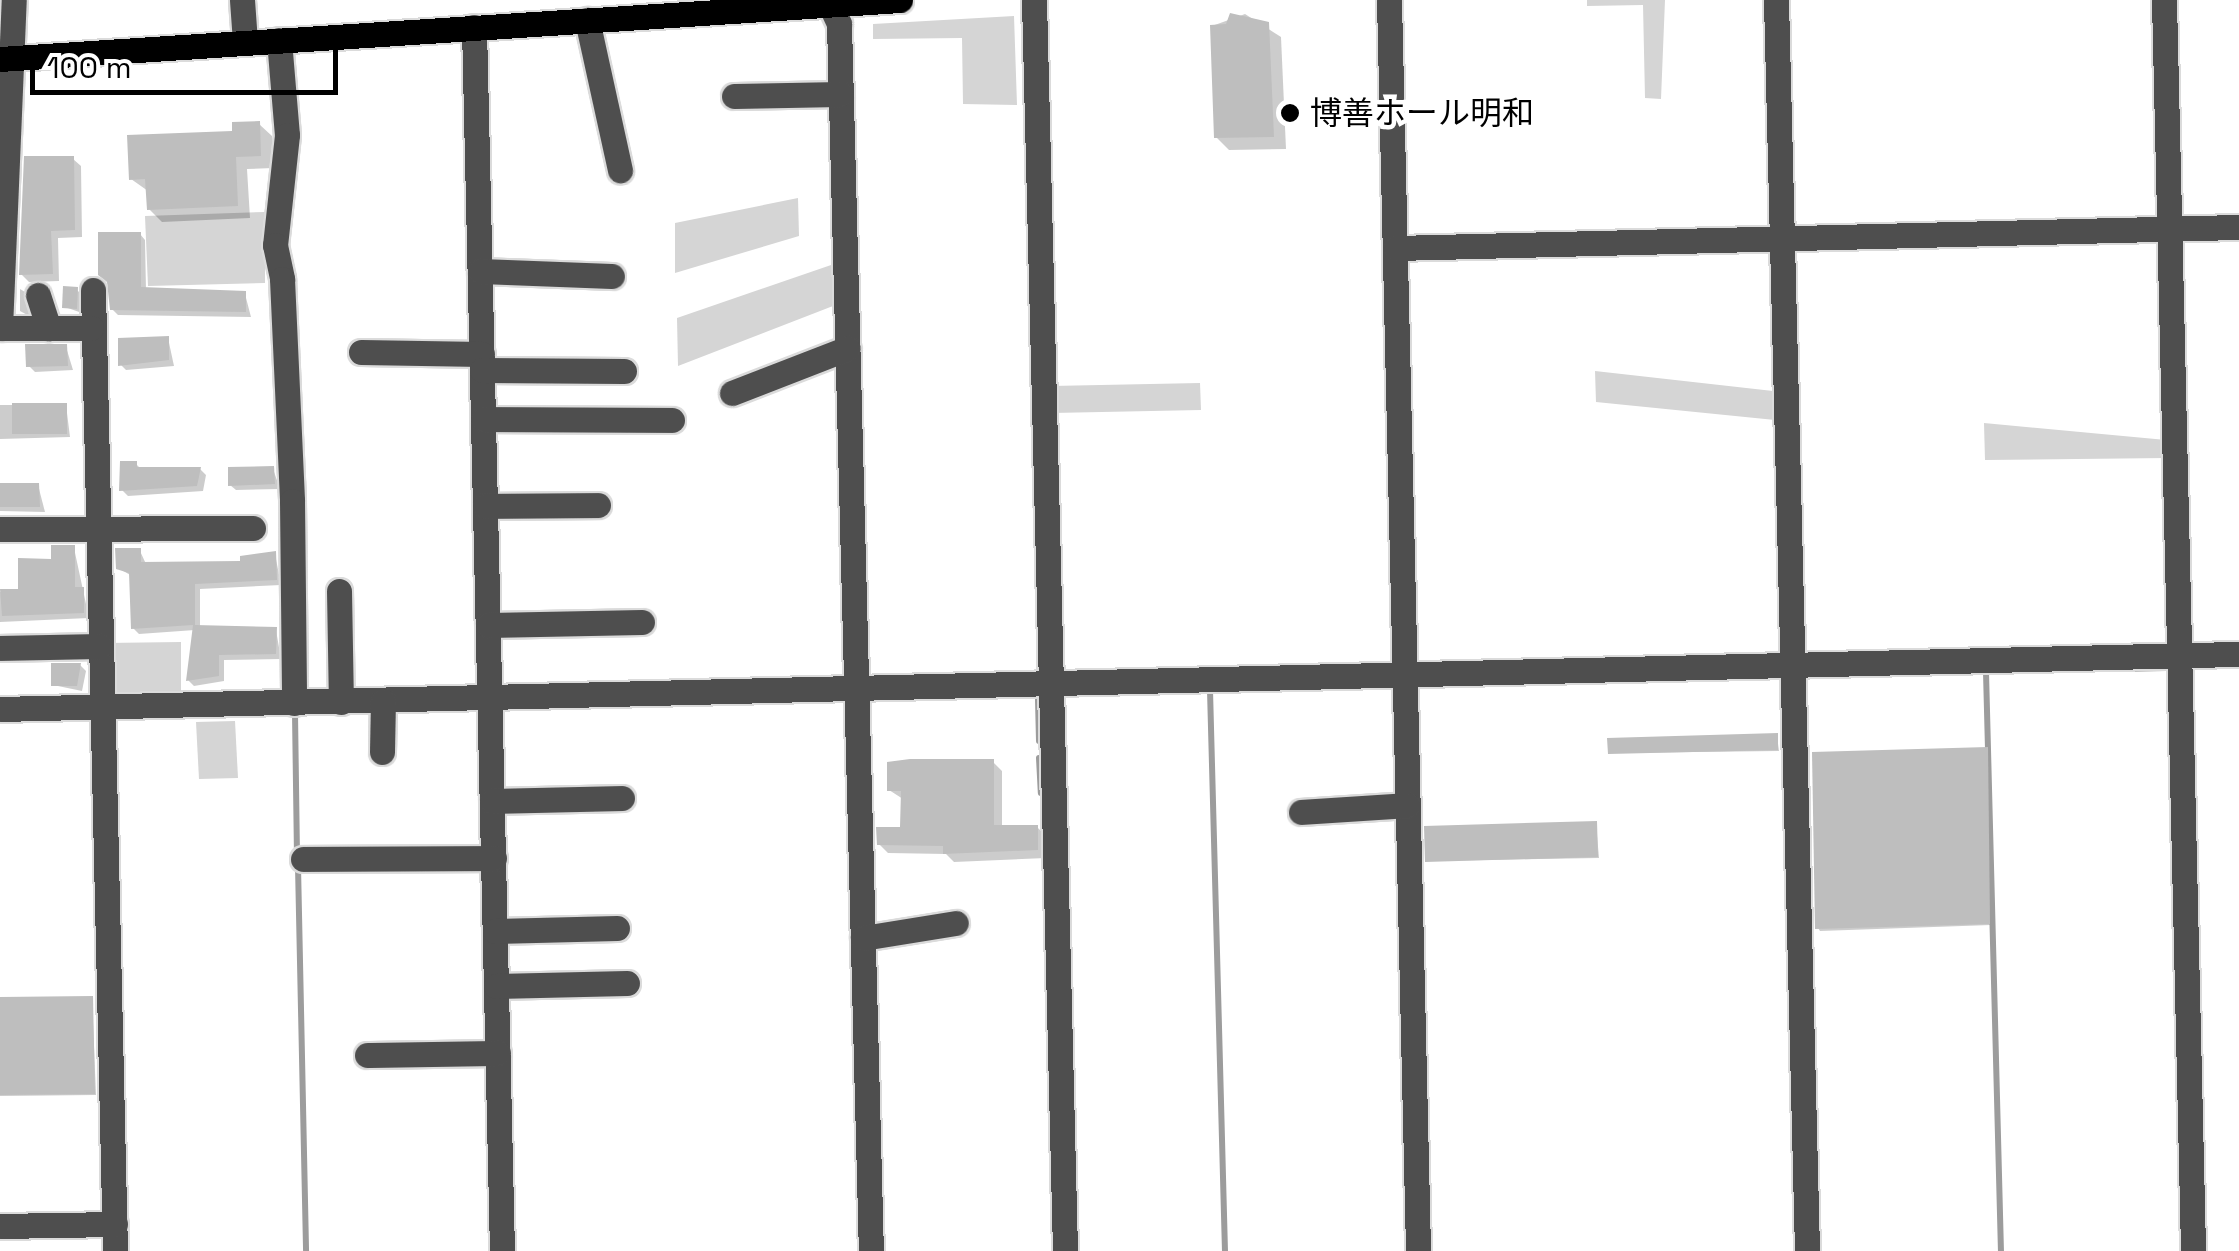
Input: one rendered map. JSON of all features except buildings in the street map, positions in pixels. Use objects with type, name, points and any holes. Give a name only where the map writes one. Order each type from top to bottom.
[{"type":"main road","points":[[7,58],[474,26],[592,13],[900,0]]},
{"type":"street","points":[[14,0],[7,58],[0,328],[90,328]]},
{"type":"street","points":[[242,0],[245,42]]},
{"type":"street","points":[[1034,0],[1065,1251]]},
{"type":"street","points":[[1388,0],[1418,1251]]},
{"type":"street","points":[[1776,0],[1808,1251]]},
{"type":"street","points":[[2164,0],[2193,1251]]},
{"type":"street","points":[[829,2],[839,24],[871,1251]]},
{"type":"street","points":[[592,13],[620,170]]},
{"type":"street","points":[[474,26],[502,1251]]},
{"type":"street","points":[[278,40],[287,135],[275,245],[288,427],[294,703]]},
{"type":"street","points":[[734,96],[841,94]]},
{"type":"street","points":[[1396,248],[2239,226]]},
{"type":"street","points":[[480,271],[612,276]]},
{"type":"street","points":[[93,290],[90,328],[116,1251]]},
{"type":"street","points":[[38,295],[48,328]]},
{"type":"street","points":[[732,393],[848,348]]},
{"type":"street","points":[[360,352],[624,371]]},
{"type":"street","points":[[483,419],[672,420]]},
{"type":"street","points":[[485,506],[598,505]]},
{"type":"street","points":[[0,529],[253,528]]},
{"type":"street","points":[[339,590],[341,702]]},
{"type":"street","points":[[488,625],[642,622]]},
{"type":"street","points":[[0,648],[100,646]]},
{"type":"street","points":[[0,709],[2239,654]]},
{"type":"street","points":[[382,752],[383,701]]},
{"type":"street","points":[[492,801],[622,798]]},
{"type":"street","points":[[1301,812],[1408,806]]},
{"type":"street","points":[[303,859],[494,858]]},
{"type":"street","points":[[863,938],[956,924]]},
{"type":"street","points":[[495,931],[617,928]]},
{"type":"street","points":[[496,986],[627,984]]},
{"type":"street","points":[[367,1056],[498,1053]]},
{"type":"street","points":[[0,1226],[115,1224]]},
{"type":"shaded area","points":[[1587,0],[1665,0],[1661,99],[1645,98],[1643,5],[1587,6]]},
{"type":"shaded area","points":[[1014,16],[1017,105],[963,104],[962,38],[873,39],[873,24]]},
{"type":"shaded area","points":[[798,198],[799,236],[675,273],[675,223]]},
{"type":"shaded area","points":[[265,212],[265,283],[148,286],[145,216]]},
{"type":"shaded area","points":[[834,264],[833,306],[678,366],[677,318]]},
{"type":"shaded area","points":[[1595,371],[1773,391],[1775,420],[1596,402]]},
{"type":"shaded area","points":[[1200,383],[1201,410],[1052,413],[1051,386]]},
{"type":"shaded area","points":[[1984,423],[2166,440],[2167,458],[1985,460]]},
{"type":"shaded area","points":[[181,642],[181,699],[112,700],[105,643]]},
{"type":"shaded area","points":[[235,721],[238,778],[199,779],[196,722]]},
{"type":"waterway","points":[[2117,669],[2166,668]]},
{"type":"waterway","points":[[1986,672],[2001,1251]]},
{"type":"waterway","points":[[1210,690],[1225,1251]]},
{"type":"waterway","points":[[1038,700],[1039,741]]},
{"type":"waterway","points":[[295,713],[297,854]]},
{"type":"waterway","points":[[1039,758],[1041,793]]},
{"type":"waterway","points":[[298,866],[306,1251]]},
{"type":"place","name":"博善ホール明和","points":[[1290,113]]}]
